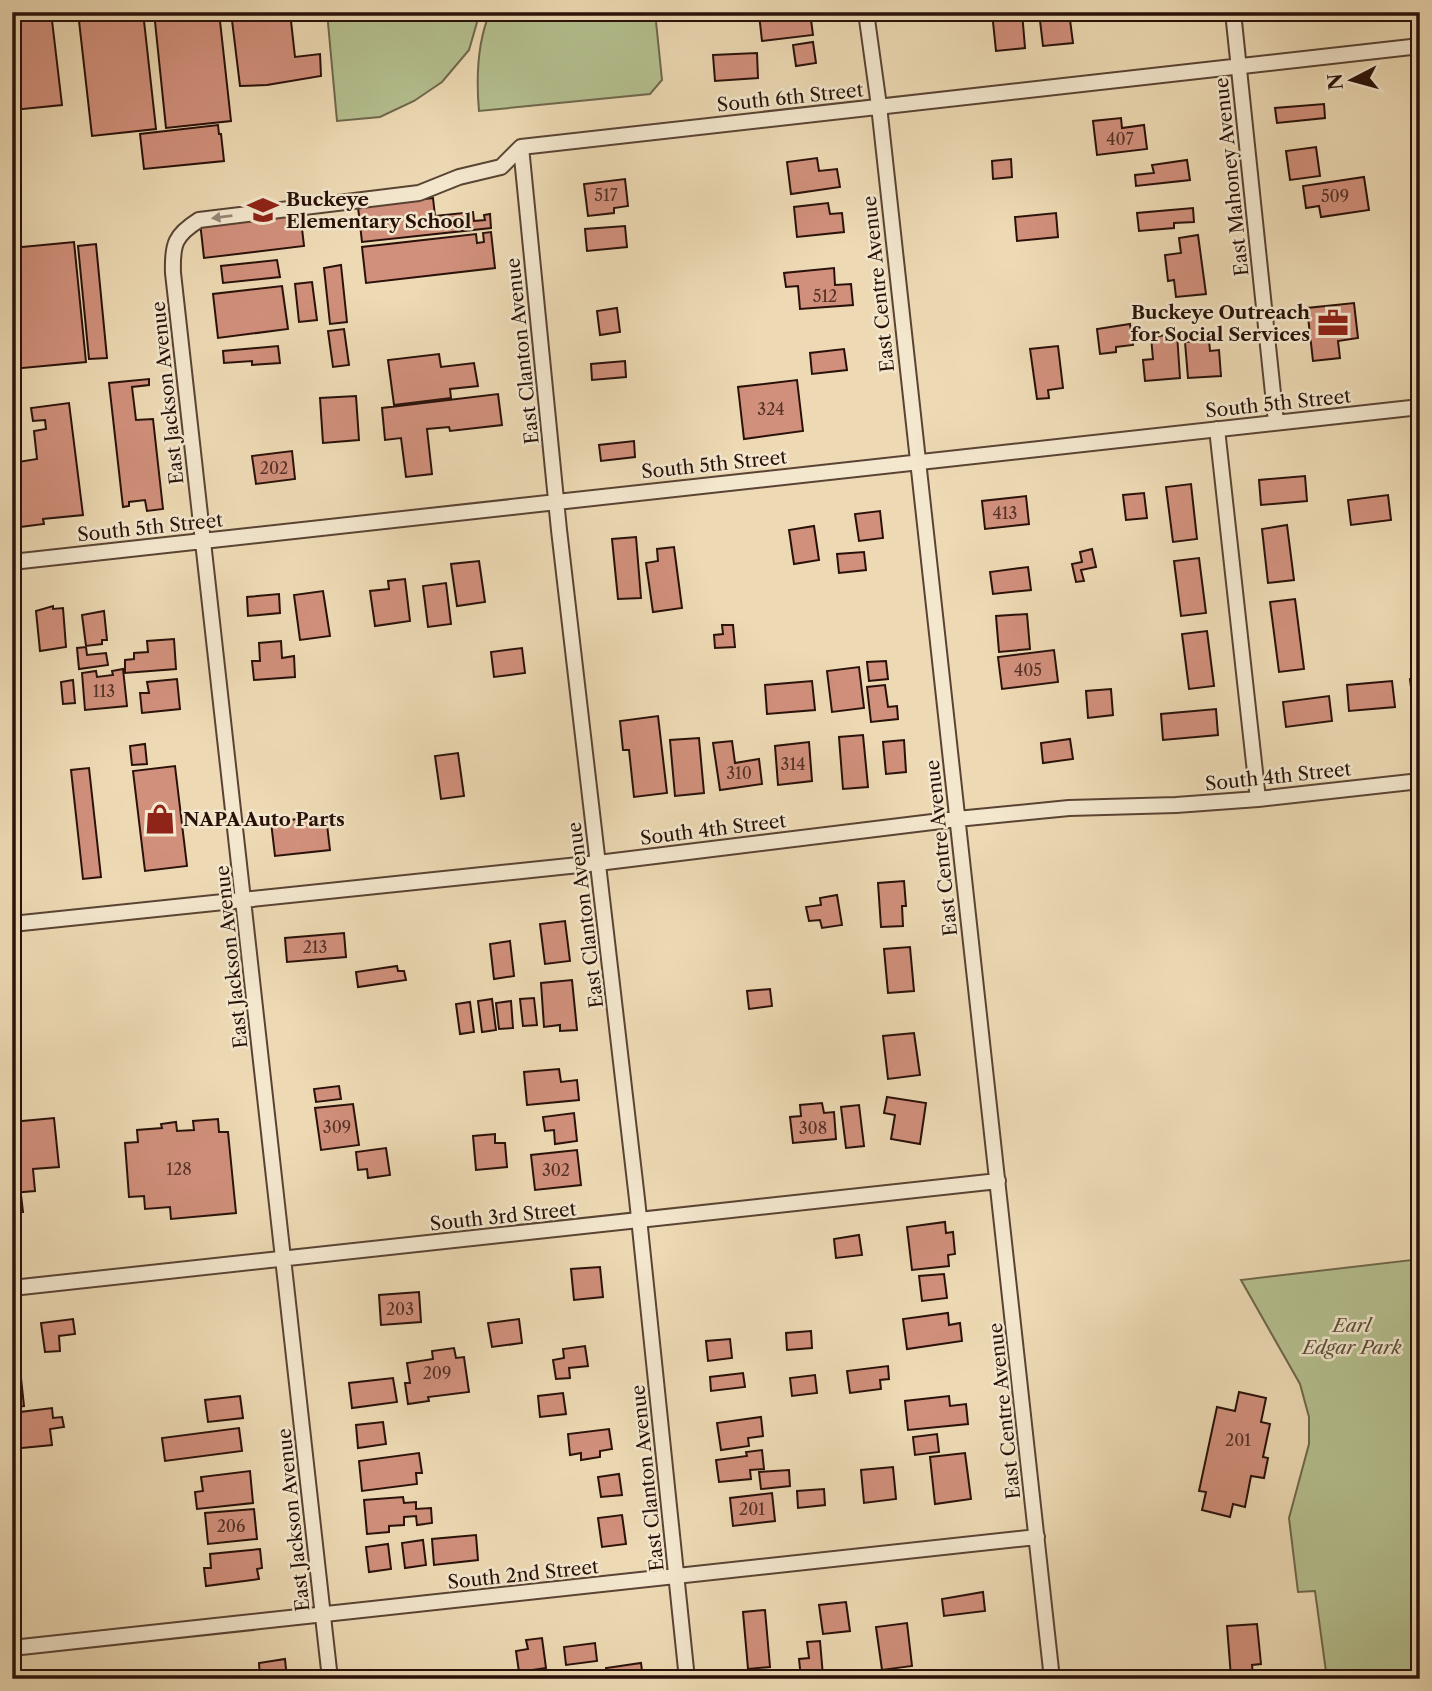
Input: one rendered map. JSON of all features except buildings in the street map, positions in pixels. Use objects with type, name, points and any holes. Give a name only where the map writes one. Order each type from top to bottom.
[{"type":"street","name":"East Centre Avenue","points":[[866,12],[879,106],[1052,1679]]},
{"type":"street","name":"East Mahoney Avenue","points":[[1233,12],[1276,422]]},
{"type":"street","name":"South 6th Street","points":[[521,147],[1420,46]]},
{"type":"street","name":"East Jackson Avenue","points":[[330,1679],[172,252],[181,232],[199,220],[419,193],[460,177],[501,167],[521,147]]},
{"type":"street","name":"East Clanton Avenue","points":[[521,147],[556,501],[639,1220],[687,1679]]},
{"type":"street","name":"South 5th Street","points":[[12,562],[1420,407]]},
{"type":"street","points":[[1217,429],[1258,799]]},
{"type":"street","name":"South 4th Street","points":[[12,924],[598,863],[957,819],[1069,808],[1258,799],[1420,781]]},
{"type":"street","name":"South 3rd Street","points":[[12,1289],[998,1181]]},
{"type":"street","name":"South 2nd Street","points":[[12,1648],[1037,1537]]},
{"type":"green space","points":[[327,12],[480,12],[469,50],[442,82],[414,101],[380,117],[337,121]]},
{"type":"green space","points":[[490,12],[655,12],[662,80],[650,94],[479,111],[478,60]]},
{"type":"green space","name":"Earl Edgar Park","points":[[1420,1259],[1420,1679],[1327,1679],[1315,1591],[1298,1592],[1289,1518],[1309,1444],[1309,1417],[1300,1384],[1241,1280]]},
{"type":"place","name":"Buckeye Elementary School","points":[[263,210]]},
{"type":"place","name":"Buckeye Outreach for Social Services","points":[[1333,323]]},
{"type":"place","name":"NAPA Auto Parts","points":[[160,819]]}]
